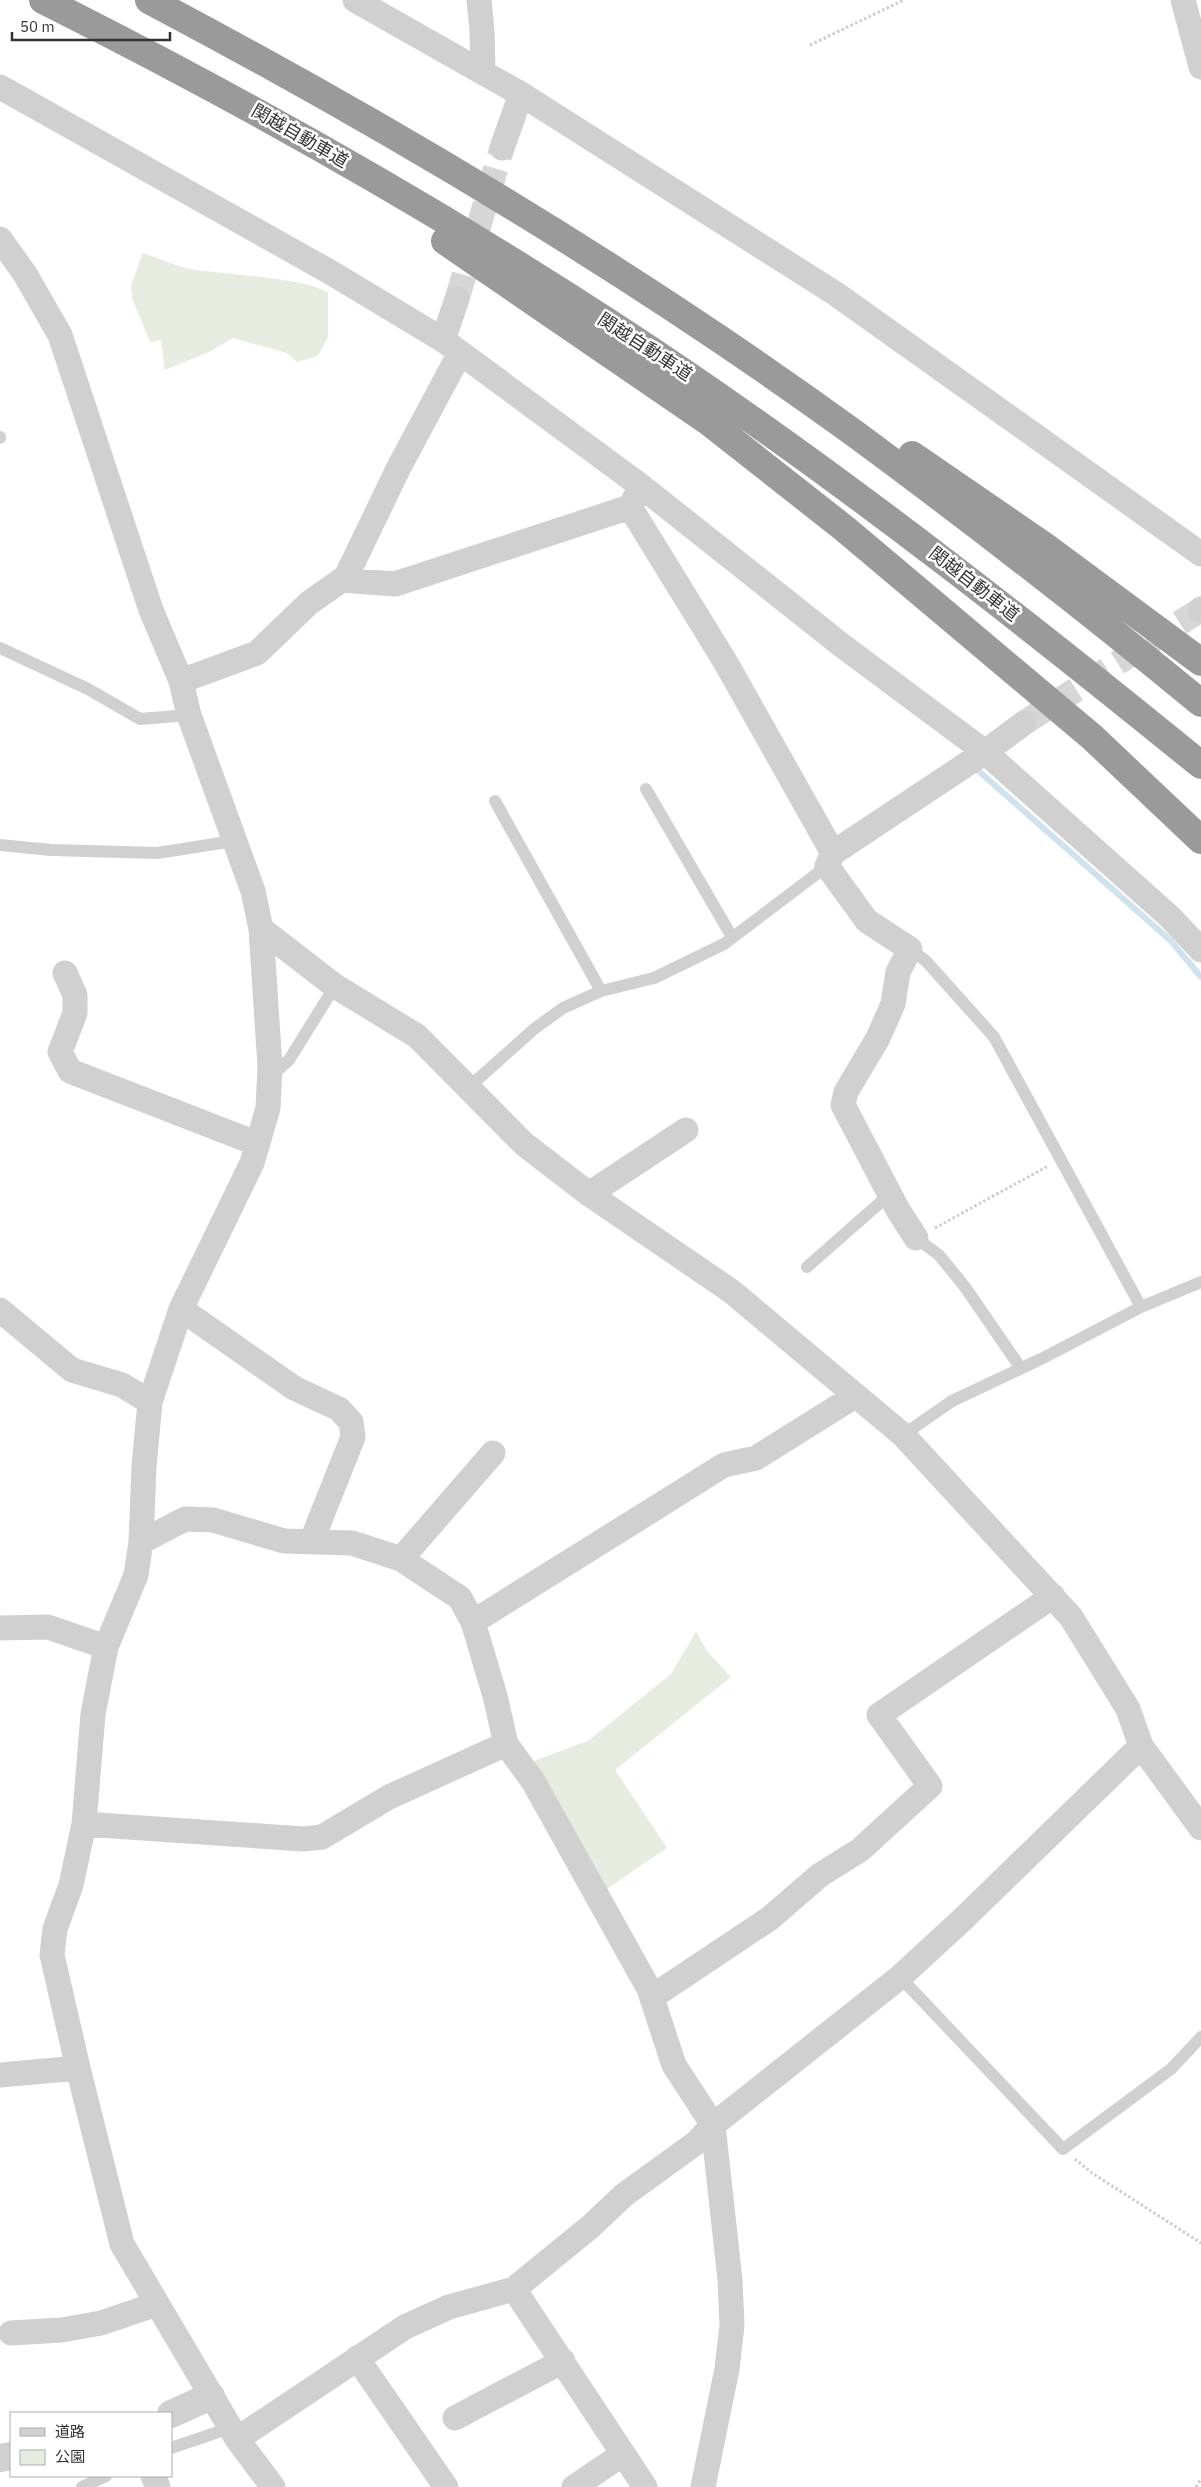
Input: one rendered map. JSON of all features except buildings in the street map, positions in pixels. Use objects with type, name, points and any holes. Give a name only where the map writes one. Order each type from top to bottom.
[{"type":"highway","name":"関越自動車道","points":[[43,0],[232,98],[395,190],[689,376],[818,467],[947,563],[1074,662],[1201,765]]},
{"type":"highway","points":[[149,0],[255,56],[417,149],[569,240],[715,337],[853,432],[1109,628],[1201,703]]},
{"type":"highway","points":[[184,0],[459,157],[614,255],[805,380],[980,501],[1201,662]]},
{"type":"highway","points":[[232,98],[360,182],[708,422],[845,529],[988,648],[1092,737],[1201,840]]},
{"type":"street","points":[[355,0],[521,94],[836,294],[1201,554]]},
{"type":"street","points":[[478,0],[482,31],[483,72]]},
{"type":"street","points":[[1182,0],[1201,67]]},
{"type":"street","points":[[0,87],[330,272],[452,347],[636,497],[840,644],[985,752],[1170,917],[1201,950]]},
{"type":"street","points":[[502,148],[521,94]]},
{"type":"street","points":[[0,239],[25,274],[60,335],[151,610],[181,681],[189,715],[253,891],[261,928],[270,1078],[268,1108],[252,1163],[181,1309],[150,1402],[144,1466],[141,1542],[136,1575],[106,1647],[93,1714],[84,1824],[71,1885],[55,1930],[52,1955],[122,2244],[211,2396],[234,2433],[273,2487]]},
{"type":"street","points":[[181,681],[256,653],[309,603],[346,577],[399,467],[452,347],[457,299]]},
{"type":"street","points":[[341,580],[395,584],[636,497]]},
{"type":"street","points":[[636,497],[830,860],[867,921],[910,949],[898,972],[893,1004],[878,1038],[846,1092],[843,1105],[890,1194],[916,1238]]},
{"type":"street","points":[[830,860],[985,752],[1024,722]]},
{"type":"street","points":[[261,928],[335,986],[417,1036],[524,1144],[589,1194],[732,1291],[903,1435],[1071,1617],[1128,1709],[1141,1746],[1201,1828]]},
{"type":"street","points":[[65,972],[75,995],[75,1013],[60,1052],[70,1071],[258,1144]]},
{"type":"street","points":[[589,1194],[686,1130]]},
{"type":"street","points":[[181,1309],[294,1388],[339,1409],[351,1422],[352,1437],[312,1540]]},
{"type":"street","points":[[0,1310],[72,1370],[122,1384],[150,1402]]},
{"type":"street","points":[[473,1622],[724,1465],[756,1458],[856,1396]]},
{"type":"street","points":[[401,1559],[493,1453]]},
{"type":"street","points":[[141,1542],[185,1519],[212,1520],[284,1541],[312,1540],[352,1544],[401,1559],[460,1598],[473,1622],[495,1696],[506,1744],[533,1782],[652,1997],[674,2065],[713,2125],[730,2280],[732,2325],[727,2369],[703,2487]]},
{"type":"street","points":[[652,1997],[769,1919],[820,1875],[860,1850],[930,1786],[880,1715],[1053,1596]]},
{"type":"street","points":[[0,1628],[48,1626],[106,1647]]},
{"type":"street","points":[[84,1824],[303,1839],[322,1837],[390,1797],[506,1744]]},
{"type":"street","points":[[234,2433],[405,2328],[449,2307],[514,2289],[590,2227],[624,2195],[697,2142],[713,2125],[900,1977],[964,1919],[1141,1746]]},
{"type":"street","points":[[0,2076],[78,2068]]},
{"type":"street","points":[[514,2289],[645,2487]]},
{"type":"street","points":[[11,2333],[62,2330],[101,2323],[157,2304]]},
{"type":"street","points":[[357,2358],[446,2487]]},
{"type":"street","points":[[455,2418],[563,2361]]},
{"type":"street","points":[[172,2414],[211,2396]]},
{"type":"street","points":[[574,2487],[623,2454]]},
{"type":"lane","points":[[0,648],[88,689],[140,719],[189,715]]},
{"type":"lane","points":[[646,789],[732,937]]},
{"type":"lane","points":[[495,801],[601,991]]},
{"type":"lane","points":[[0,845],[51,850],[157,852],[234,841]]},
{"type":"lane","points":[[468,1088],[563,1008],[601,991],[654,978],[724,944],[830,860]]},
{"type":"lane","points":[[910,949],[926,961],[994,1037],[1141,1307]]},
{"type":"lane","points":[[270,1078],[289,1060],[335,986]]},
{"type":"lane","points":[[806,1267],[890,1194]]},
{"type":"lane","points":[[916,1238],[939,1255],[1020,1367]]},
{"type":"lane","points":[[903,1435],[952,1401],[1020,1367],[1043,1358],[1141,1307],[1201,1282]]},
{"type":"lane","points":[[900,1977],[1063,2149],[1171,2069],[1201,2036]]},
{"type":"lane","points":[[172,2448],[234,2433]]},
{"type":"lane","points":[[82,2487],[104,2477]]},
{"type":"path","points":[[810,45],[904,0]]},
{"type":"path","points":[[916,1238],[1061,1159]]},
{"type":"path","points":[[1063,2149],[1092,2172],[1201,2243]]},
{"type":"path","points":[[1196,2487],[1201,2478]]},
{"type":"green space","points":[[143,253],[191,269],[283,280],[317,288],[328,293],[328,337],[318,356],[297,362],[287,353],[233,338],[211,351],[165,370],[161,340],[150,342],[132,298],[131,285]]},
{"type":"green space","points":[[696,1632],[707,1651],[731,1677],[615,1770],[667,1848],[599,1894],[528,1763],[588,1741],[671,1674]]},
{"type":"waterway","points":[[974,767],[1170,940],[1201,977]]},
{"type":"tunnel","points":[[457,299],[502,148]]},
{"type":"tunnel","points":[[1024,723],[1200,610]]}]
